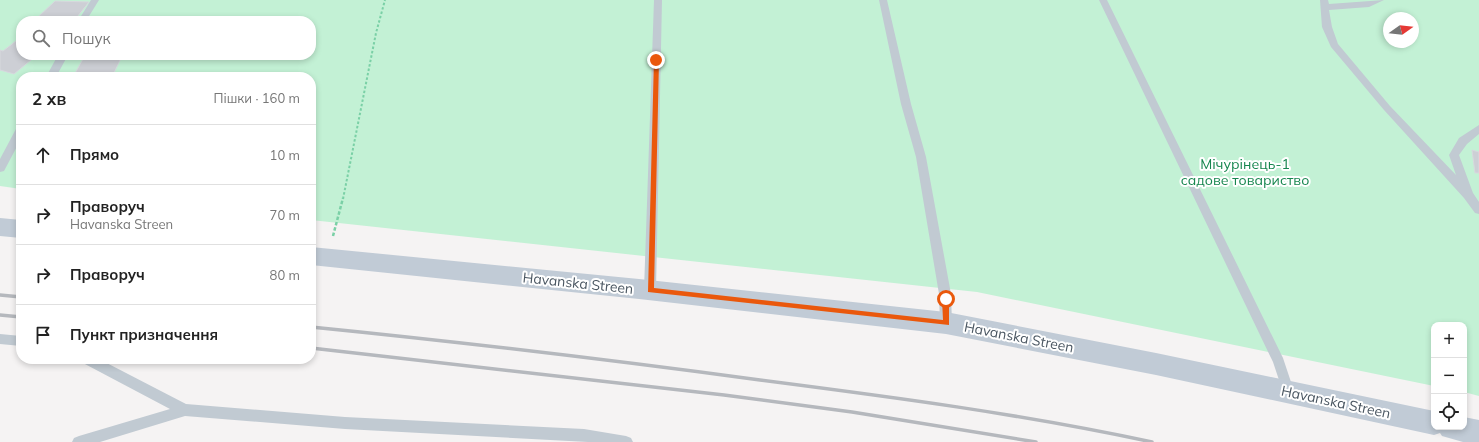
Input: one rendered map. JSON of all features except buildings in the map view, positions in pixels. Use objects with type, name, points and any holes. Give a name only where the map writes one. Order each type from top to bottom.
[{"type":"main road","points":[[0,227],[16,229]]},
{"type":"main road","name":"Havanska Streen","points":[[319,257],[650,290],[946,323],[1038,340],[1288,391],[1431,422]]},
{"type":"main road","points":[[1466,430],[1479,433]]},
{"type":"lane","points":[[85,16],[95,0]]},
{"type":"lane","points":[[650,290],[658,0]]},
{"type":"lane","points":[[883,0],[906,104],[920,157],[945,294],[946,323]]},
{"type":"lane","points":[[1103,0],[1172,145],[1279,362],[1288,391]]},
{"type":"lane","points":[[1380,0],[1369,4],[1325,4],[1327,26],[1334,45],[1387,108],[1468,195],[1479,210]]},
{"type":"lane","points":[[54,72],[60,60]]},
{"type":"lane","points":[[1468,195],[1454,155],[1463,141],[1479,129]]},
{"type":"lane","points":[[0,168],[16,139]]},
{"type":"lane","points":[[0,339],[16,341]]},
{"type":"lane","points":[[97,364],[185,410]]},
{"type":"lane","points":[[79,442],[185,410],[345,423],[584,435],[626,442]]},
{"type":"path","points":[[319,257],[344,193],[376,33],[385,0]]},
{"type":"green space","name":"Мічурінець-1 садове товариство","points":[[0,0],[1479,0],[1479,396],[1467,393],[1467,322],[1431,322],[1431,385],[977,292],[316,221],[316,72],[16,72],[16,188],[0,186]]},
{"type":"railway","points":[[0,295],[16,297]]},
{"type":"railway","points":[[0,315],[16,317]]},
{"type":"railway","points":[[316,328],[648,365],[859,393],[1054,423],[1152,442]]},
{"type":"railway","points":[[316,349],[724,395],[852,412],[1036,442]]},
{"type":"route","points":[[656,60],[650,290],[946,323],[946,299]]}]
